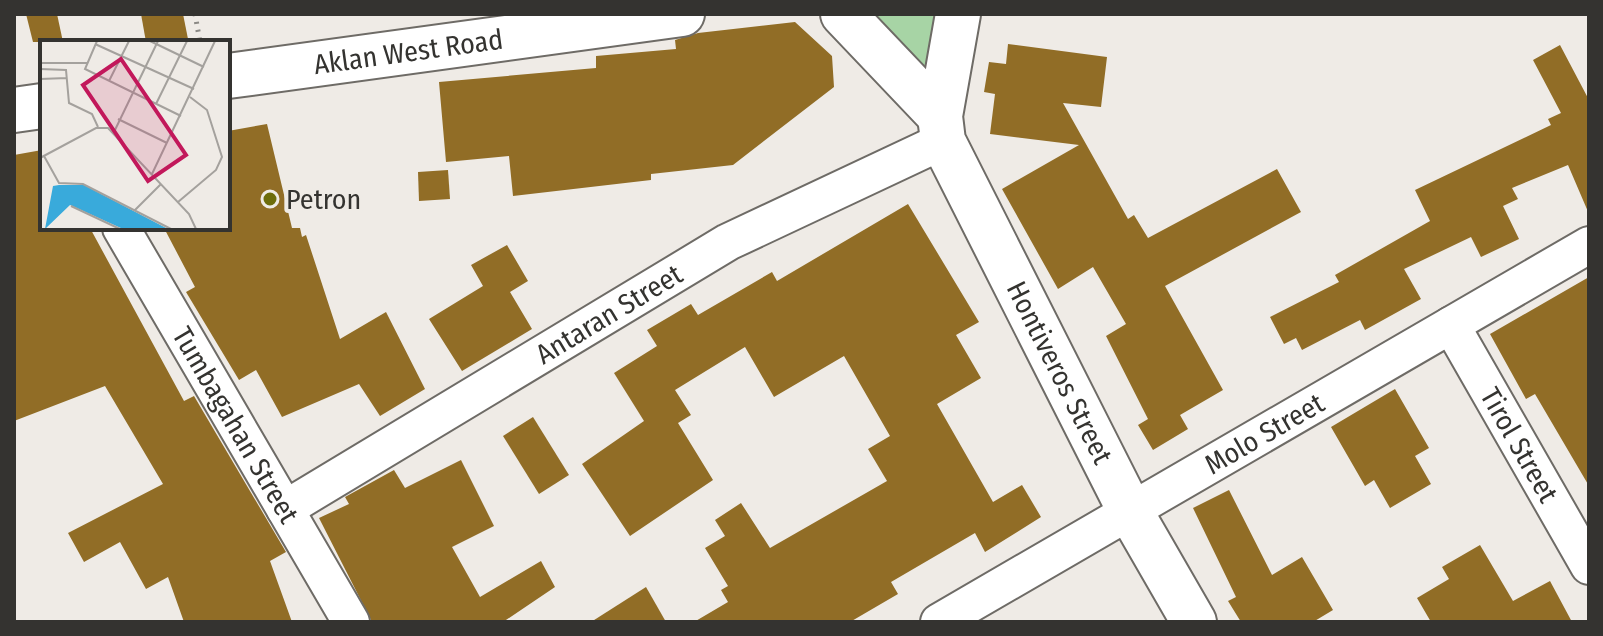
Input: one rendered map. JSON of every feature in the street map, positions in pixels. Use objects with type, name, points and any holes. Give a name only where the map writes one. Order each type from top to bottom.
[{"type":"street","name":"Aklan West Road","points":[[230,76],[682,14]]},
{"type":"street","name":"Hontiveros Street","points":[[843,14],[941,128],[1130,511],[1194,622]]},
{"type":"street","points":[[941,128],[958,14]]},
{"type":"street","points":[[14,110],[40,106]]},
{"type":"street","name":"Antaran Street","points":[[285,509],[728,242],[941,128]]},
{"type":"street","name":"Tumbagahan Street","points":[[122,230],[351,622]]},
{"type":"street","name":"Molo Street","points":[[939,622],[1589,245]]},
{"type":"street","name":"Tirol Street","points":[[1451,325],[1589,566]]},
{"type":"path","points":[[195,14],[200,40]]},
{"type":"green space","points":[[869,14],[939,14],[928,75]]},
{"type":"building","points":[[26,14],[57,14],[63,40],[33,42]]},
{"type":"building","points":[[141,14],[183,14],[188,39],[146,40]]},
{"type":"building","points":[[795,22],[832,56],[834,87],[733,165],[651,174],[651,180],[513,196],[509,156],[446,162],[439,82],[596,68],[596,56],[676,49],[675,40],[698,33]]},
{"type":"building","points":[[1008,44],[1107,57],[1101,107],[1063,103],[1128,219],[1134,215],[1148,238],[1277,169],[1301,212],[1165,286],[1223,390],[1180,415],[1188,429],[1153,450],[1138,425],[1148,419],[1106,336],[1126,324],[1093,267],[1058,289],[1002,189],[1079,145],[990,134],[995,94],[984,92],[989,62],[1006,64]]},
{"type":"building","points":[[1560,45],[1589,100],[1589,214],[1568,165],[1512,188],[1518,199],[1503,206],[1519,239],[1481,257],[1471,237],[1404,269],[1421,299],[1365,330],[1360,320],[1302,350],[1296,338],[1284,344],[1270,317],[1339,282],[1335,275],[1430,221],[1415,190],[1551,125],[1548,119],[1561,113],[1533,60]]},
{"type":"building","points":[[267,124],[292,228],[300,228],[302,237],[306,235],[340,339],[386,312],[425,389],[380,416],[359,384],[282,417],[256,370],[239,380],[186,292],[195,287],[165,230],[230,230],[230,131]]},
{"type":"building","points":[[40,150],[40,230],[91,230],[184,401],[194,396],[286,552],[270,561],[292,622],[184,622],[168,577],[146,589],[120,542],[84,562],[68,533],[163,484],[105,386],[14,421],[14,155]]},
{"type":"building","points":[[448,170],[450,199],[419,201],[418,172]]},
{"type":"building","points":[[908,204],[979,322],[956,335],[981,378],[937,404],[993,502],[1022,485],[1041,517],[985,552],[975,533],[891,582],[898,594],[850,622],[694,622],[728,602],[721,590],[728,586],[705,548],[725,536],[715,520],[741,503],[770,548],[887,481],[868,449],[890,436],[844,356],[774,397],[745,347],[675,390],[691,415],[678,423],[713,480],[630,536],[582,464],[644,421],[614,373],[657,346],[647,330],[691,304],[698,315],[772,272],[777,281]]},
{"type":"building","points":[[507,245],[528,281],[510,292],[532,329],[462,371],[429,319],[483,286],[471,265]]},
{"type":"building","points":[[1589,277],[1589,486],[1535,394],[1526,399],[1490,334]]},
{"type":"building","points":[[1395,389],[1429,448],[1415,456],[1431,484],[1390,508],[1374,480],[1365,486],[1331,427]]},
{"type":"building","points":[[533,417],[569,475],[539,494],[503,436]]},
{"type":"building","points":[[461,460],[494,526],[452,547],[480,597],[541,561],[555,587],[503,622],[372,622],[319,518],[349,504],[345,497],[394,470],[405,488]]},
{"type":"building","points":[[1229,490],[1272,575],[1302,557],[1333,610],[1313,622],[1241,622],[1228,601],[1236,597],[1193,508]]},
{"type":"building","points":[[1480,545],[1513,601],[1550,581],[1572,622],[1431,622],[1417,598],[1449,579],[1442,567]]},
{"type":"building","points":[[646,587],[666,622],[591,622]]},
{"type":"place","name":"Petron","points":[[270,199]]}]
